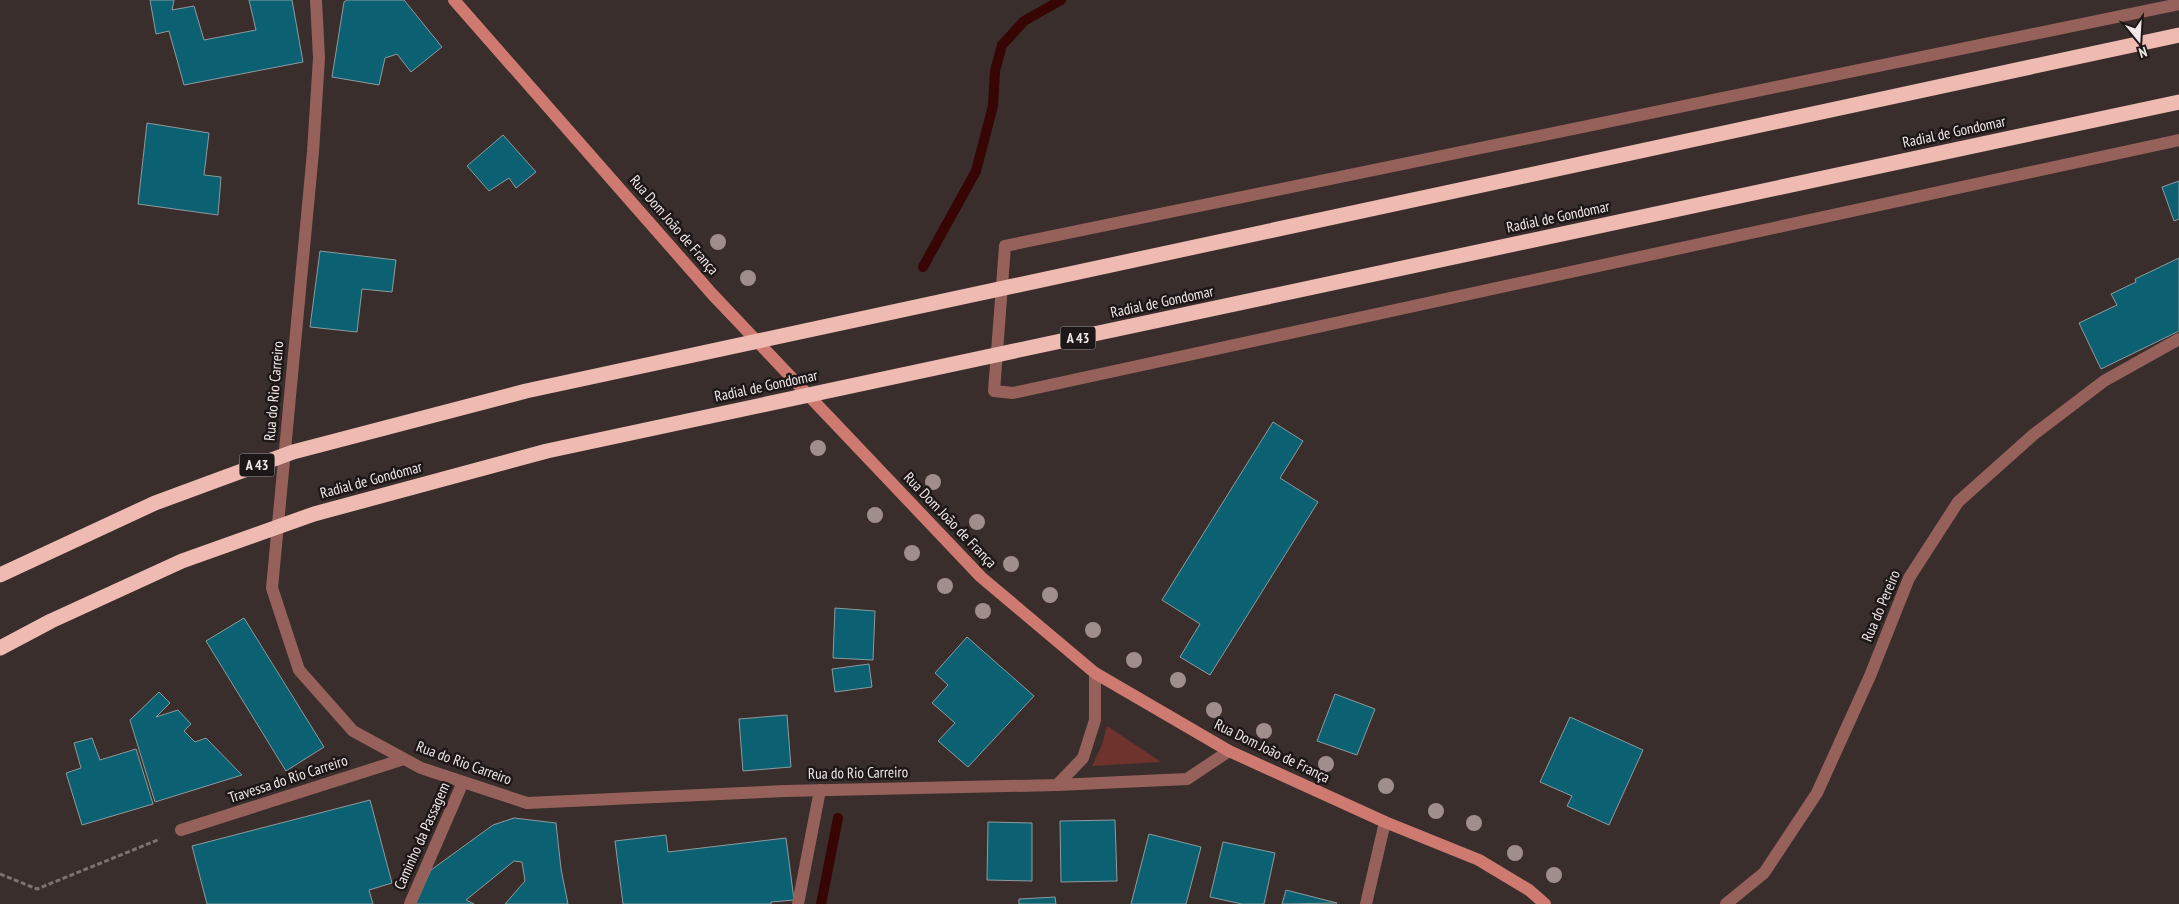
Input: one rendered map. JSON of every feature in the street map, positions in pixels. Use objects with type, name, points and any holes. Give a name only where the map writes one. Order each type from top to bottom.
[{"type":"highway","name":"A 43","points":[[0,574],[155,503],[293,452],[526,391],[2179,36]]},
{"type":"highway","name":"Radial de Gondomar","points":[[0,648],[51,621],[199,555],[314,514],[548,451],[2179,102]]},
{"type":"main road","name":"Rua Dom João de França","points":[[454,0],[713,295],[974,570],[1095,673],[1229,751],[1386,822],[1479,860],[1529,890],[1545,904]]},
{"type":"street","name":"Rua do Rio Carreiro","points":[[316,0],[319,58],[313,152],[272,588],[299,670],[353,731],[421,768],[527,803],[820,790],[1057,785],[1187,778],[1229,751]]},
{"type":"street","points":[[2179,4],[1005,246],[994,391],[1013,393],[2179,140]]},
{"type":"street","name":"Rua do Pereiro","points":[[1726,904],[1764,873],[1818,794],[1870,676],[1909,578],[1958,502],[2033,435],[2104,382],[2179,339]]},
{"type":"street","points":[[1057,785],[1083,758],[1095,720],[1095,673]]},
{"type":"street","name":"Travessa do Rio Carreiro","points":[[181,830],[404,759]]},
{"type":"street","name":"Caminho da Passagem","points":[[410,904],[463,782]]},
{"type":"street","points":[[798,904],[820,790]]},
{"type":"street","points":[[1366,904],[1386,822]]},
{"type":"path","points":[[0,874],[37,889],[181,830]]},
{"type":"shaded area","points":[[1107,726],[1161,762],[1092,766],[1102,745]]},
{"type":"building","points":[[150,0],[174,0],[172,10],[194,6],[204,40],[256,30],[249,0],[292,0],[303,62],[184,85],[169,31],[156,34]]},
{"type":"building","points":[[347,0],[404,0],[442,47],[411,72],[397,54],[385,58],[379,85],[332,77],[344,2]]},
{"type":"building","points":[[147,123],[209,133],[204,175],[221,177],[218,215],[138,204]]},
{"type":"building","points":[[503,135],[536,172],[516,188],[509,178],[489,191],[467,166]]},
{"type":"building","points":[[2179,181],[2179,219],[2174,221],[2162,187]]},
{"type":"building","points":[[320,251],[396,260],[392,292],[362,289],[357,332],[310,327]]},
{"type":"building","points":[[2179,258],[2179,331],[2101,369],[2079,323],[2117,305],[2111,294],[2136,282],[2135,279]]},
{"type":"building","points":[[1273,422],[1303,441],[1280,478],[1318,502],[1210,675],[1180,657],[1200,624],[1162,600]]},
{"type":"building","points":[[835,608],[875,611],[873,660],[833,658]]},
{"type":"building","points":[[244,618],[324,747],[286,771],[206,641]]},
{"type":"building","points":[[967,637],[1034,696],[968,767],[938,741],[955,723],[932,703],[948,685],[935,673]]},
{"type":"building","points":[[869,664],[872,687],[835,692],[832,669]]},
{"type":"building","points":[[159,692],[170,703],[156,717],[178,710],[191,724],[184,731],[195,742],[206,738],[242,775],[155,802],[130,720]]},
{"type":"building","points":[[1335,694],[1375,709],[1357,755],[1317,741]]},
{"type":"building","points":[[787,715],[791,767],[743,771],[739,719]]},
{"type":"building","points":[[1570,717],[1643,750],[1609,825],[1567,806],[1572,796],[1540,782]]},
{"type":"building","points":[[92,738],[100,760],[136,749],[153,804],[82,825],[66,773],[81,768],[74,743]]},
{"type":"building","points":[[370,800],[392,883],[369,890],[373,904],[207,904],[192,846]]},
{"type":"building","points":[[514,818],[556,823],[561,869],[568,904],[505,904],[525,881],[522,862],[514,861],[466,900],[474,904],[415,904],[431,870],[493,825]]},
{"type":"building","points":[[1115,820],[1117,881],[1061,882],[1060,821]]},
{"type":"building","points":[[988,822],[1032,823],[1032,881],[987,880]]},
{"type":"building","points":[[1149,834],[1201,847],[1186,904],[1131,904]]},
{"type":"building","points":[[666,835],[668,852],[786,838],[794,900],[771,902],[771,904],[623,904],[615,841]]},
{"type":"building","points":[[1223,842],[1275,853],[1264,904],[1242,904],[1210,897]]},
{"type":"building","points":[[1286,890],[1337,903],[1282,904]]},
{"type":"building","points":[[1055,897],[1056,904],[1019,904],[1019,899]]},
{"type":"waterway","points":[[923,267],[976,171],[993,106],[995,71],[1002,45],[1024,21],[1061,0]]},
{"type":"waterway","points":[[821,904],[838,818]]}]
